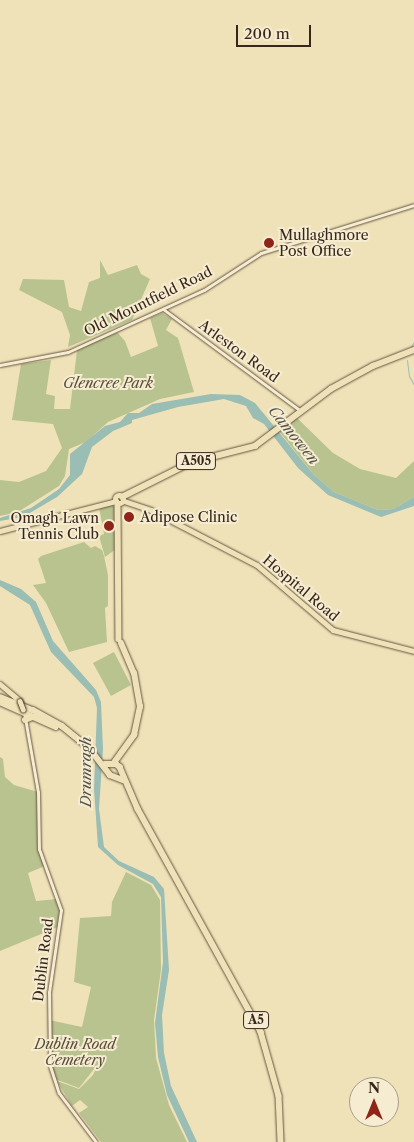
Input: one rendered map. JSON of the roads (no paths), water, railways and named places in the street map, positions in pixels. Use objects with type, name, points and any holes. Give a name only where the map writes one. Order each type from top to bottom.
[{"type":"highway","name":"A505","points":[[120,501],[192,462],[251,447],[273,435],[301,411],[373,366],[414,350]]},
{"type":"highway","points":[[119,771],[120,758],[134,735],[140,707],[134,674],[120,641],[120,501]]},
{"type":"highway","name":"A5","points":[[0,697],[51,720],[88,747],[108,765],[119,771],[261,1032],[279,1096],[281,1142]]},
{"type":"highway","points":[[0,702],[37,716],[88,747]]},
{"type":"highway","points":[[25,720],[37,716]]},
{"type":"highway","points":[[108,765],[120,758]]},
{"type":"highway","name":"A5","points":[[108,765],[110,775],[119,771]]},
{"type":"main road","points":[[0,531],[120,501]]},
{"type":"main road","name":"Hospital Road","points":[[120,501],[151,510],[258,565],[333,630],[414,651]]},
{"type":"main road","points":[[0,684],[20,701],[24,710]]},
{"type":"street","name":"Old Mountfield Road","points":[[0,365],[68,352],[213,285],[261,253],[414,205]]},
{"type":"street","name":"Arleston Road","points":[[163,309],[301,411]]},
{"type":"street","name":"Dublin Road","points":[[24,710],[38,792],[39,849],[61,910],[50,986],[50,1066],[59,1093],[96,1142]]},
{"type":"water","points":[[211,394],[240,395],[255,403],[314,475],[334,492],[378,510],[393,509],[414,497],[414,506],[381,517],[328,495],[298,468],[264,424],[253,418],[246,406],[224,399],[178,407],[132,420],[132,423],[113,431],[92,447],[82,474],[57,497],[23,517],[0,521],[0,518],[31,508],[59,489],[70,475],[70,454],[105,426],[120,422],[128,413],[139,413],[152,404]]},
{"type":"water","points":[[0,580],[21,589],[36,602],[53,641],[96,690],[101,702],[103,749],[99,809],[104,847],[119,861],[154,877],[164,889],[169,970],[162,1015],[164,1053],[171,1086],[197,1142],[189,1142],[167,1095],[158,1057],[155,1023],[163,962],[161,897],[153,884],[118,865],[98,847],[94,789],[97,708],[94,697],[51,652],[30,605],[0,586]]},
{"type":"waterway","points":[[411,347],[414,342]]},
{"type":"waterway","points":[[407,360],[409,376],[414,385]]},
{"type":"place","name":"Mullaghmore Post Office","points":[[269,243]]},
{"type":"place","name":"Adipose Clinic","points":[[129,517]]},
{"type":"place","name":"Omagh Lawn Tennis Club","points":[[109,526]]},
{"type":"park label","name":"Glencree Park","points":[[108,383]]},
{"type":"park label","name":"Dublin Road Cemetery","points":[[75,1052]]},
{"type":"water label","name":"Camowen","points":[[294,435]]},
{"type":"water label","name":"Drumragh","points":[[86,772]]}]
